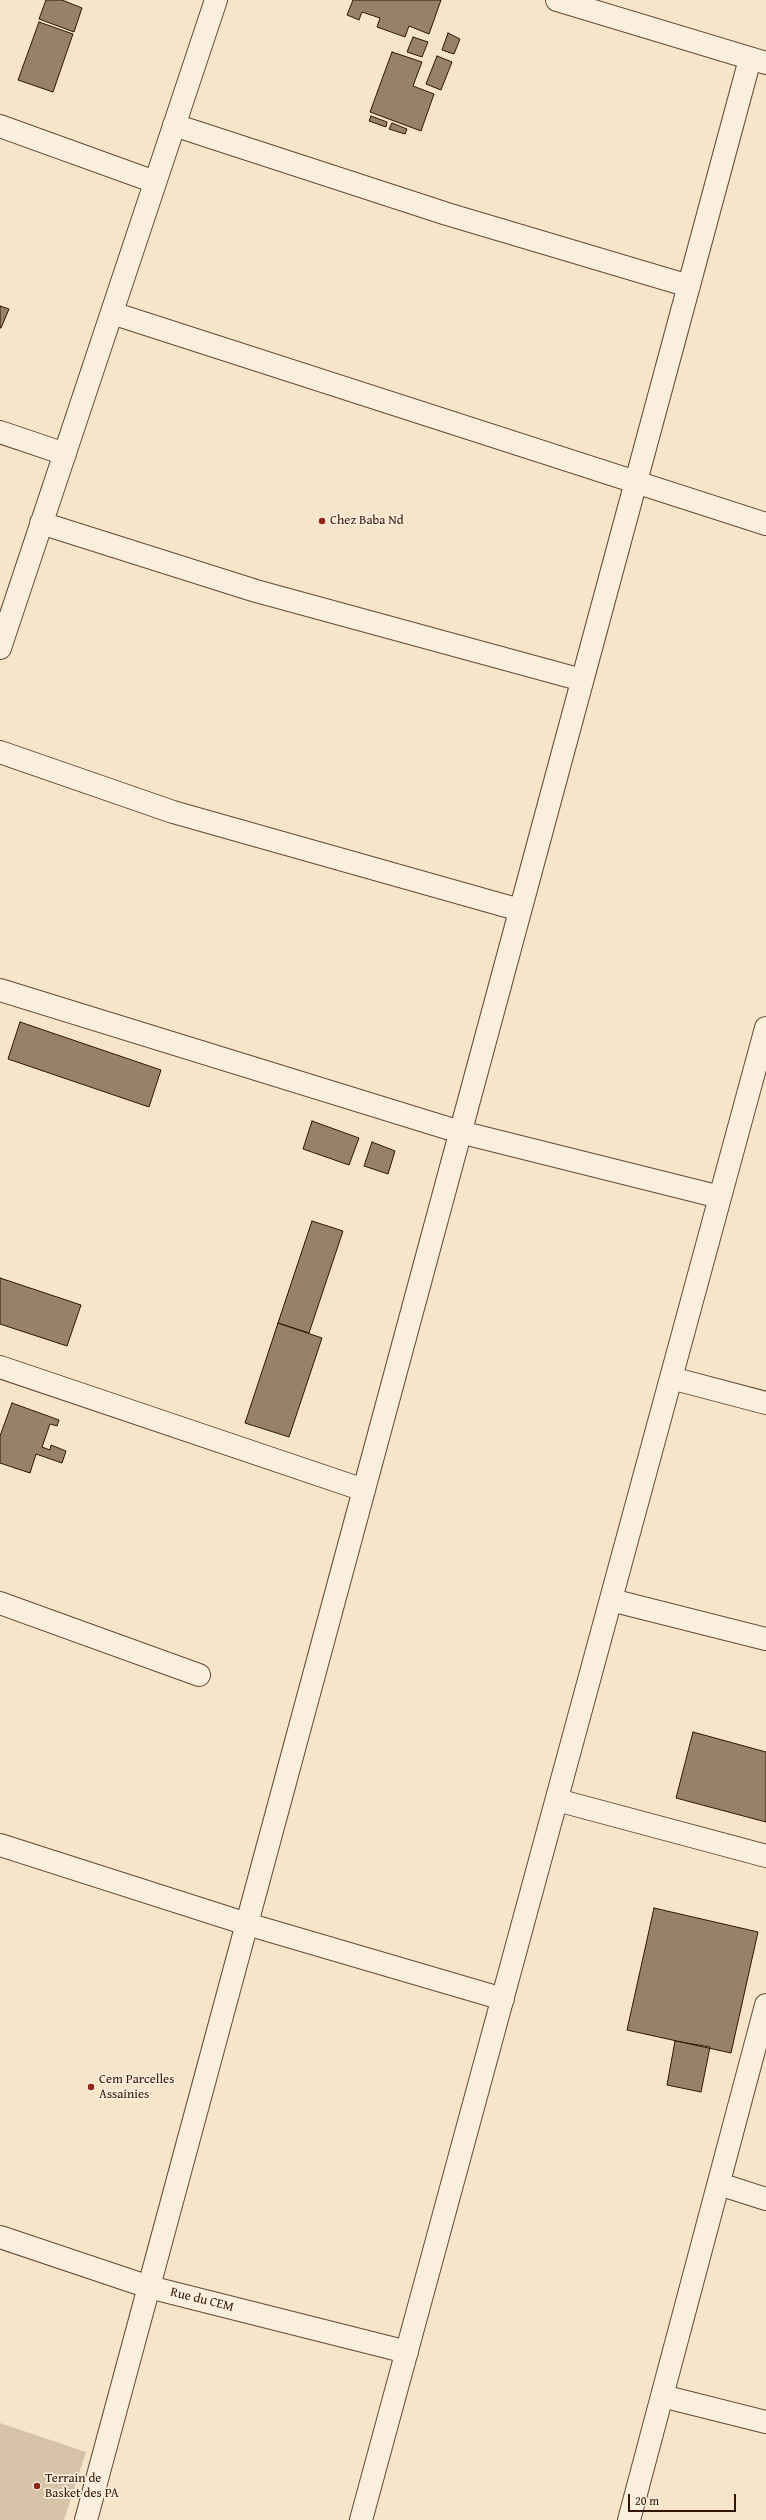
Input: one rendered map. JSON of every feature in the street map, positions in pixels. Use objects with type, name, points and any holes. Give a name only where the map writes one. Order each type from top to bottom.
[{"type":"street","points":[[0,648],[216,0]]},
{"type":"street","points":[[86,2520],[688,286],[758,61],[557,0]]},
{"type":"street","points":[[174,125],[447,214],[688,286]]},
{"type":"street","points":[[0,126],[155,182]]},
{"type":"street","points":[[112,313],[635,483],[766,524]]},
{"type":"street","points":[[0,432],[65,454]]},
{"type":"street","points":[[41,523],[256,591],[582,680]]},
{"type":"street","points":[[0,752],[173,812],[520,910]]},
{"type":"street","points":[[0,990],[460,1132],[720,1197]]},
{"type":"street","points":[[361,2520],[766,1028]]},
{"type":"street","points":[[0,1367],[364,1490]]},
{"type":"street","points":[[671,1378],[766,1403]]},
{"type":"street","points":[[611,1600],[766,1639]]},
{"type":"street","points":[[0,1603],[199,1675]]},
{"type":"street","points":[[557,1800],[766,1856]]},
{"type":"street","points":[[0,1845],[247,1924],[503,1999]]},
{"type":"street","points":[[629,2520],[766,2006]]},
{"type":"street","points":[[719,2184],[766,2199]]},
{"type":"street","name":"Rue du CEM","points":[[0,2237],[149,2287],[407,2352]]},
{"type":"street","points":[[662,2396],[766,2422]]},
{"type":"shaded area","name":"Terrain de Basket des PA","points":[[0,2423],[86,2452],[64,2520],[0,2520]]},
{"type":"building","points":[[46,0],[62,0],[82,8],[74,32],[39,19]]},
{"type":"building","points":[[353,0],[441,0],[429,34],[409,26],[405,37],[377,27],[380,18],[362,12],[359,20],[347,15]]},
{"type":"building","points":[[39,22],[73,34],[53,92],[18,80]]},
{"type":"building","points":[[448,33],[460,39],[454,54],[442,50]]},
{"type":"building","points":[[413,37],[428,42],[422,57],[407,52]]},
{"type":"building","points":[[392,52],[422,62],[413,86],[434,94],[421,131],[370,112]]},
{"type":"building","points":[[437,56],[452,62],[441,90],[426,84]]},
{"type":"building","points":[[371,116],[387,122],[386,127],[369,121]]},
{"type":"building","points":[[392,123],[407,129],[405,134],[389,129]]},
{"type":"building","points":[[0,306],[9,309],[1,328],[0,328]]},
{"type":"building","points":[[20,1022],[161,1070],[149,1107],[8,1059]]},
{"type":"building","points":[[312,1121],[359,1138],[349,1165],[303,1149]]},
{"type":"building","points":[[372,1142],[395,1151],[388,1174],[364,1166]]},
{"type":"building","points":[[312,1221],[343,1231],[309,1333],[278,1323]]},
{"type":"building","points":[[0,1278],[81,1305],[67,1346],[0,1324]]},
{"type":"building","points":[[278,1323],[322,1338],[289,1437],[245,1423]]},
{"type":"building","points":[[12,1403],[59,1420],[57,1426],[50,1424],[42,1447],[50,1450],[51,1445],[66,1451],[62,1463],[36,1454],[30,1473],[0,1463],[0,1436]]},
{"type":"building","points":[[693,1732],[766,1752],[766,1822],[676,1798]]},
{"type":"building","points":[[654,1908],[758,1932],[731,2053],[627,2030]]},
{"type":"building","points":[[675,2041],[710,2047],[701,2092],[667,2085]]},
{"type":"place","name":"Chez Baba Nd","points":[[322,521]]},
{"type":"place","name":"Cem Parcelles Assainies","points":[[91,2087]]},
{"type":"place","name":"Terrain de Basket des PA","points":[[37,2486]]}]
